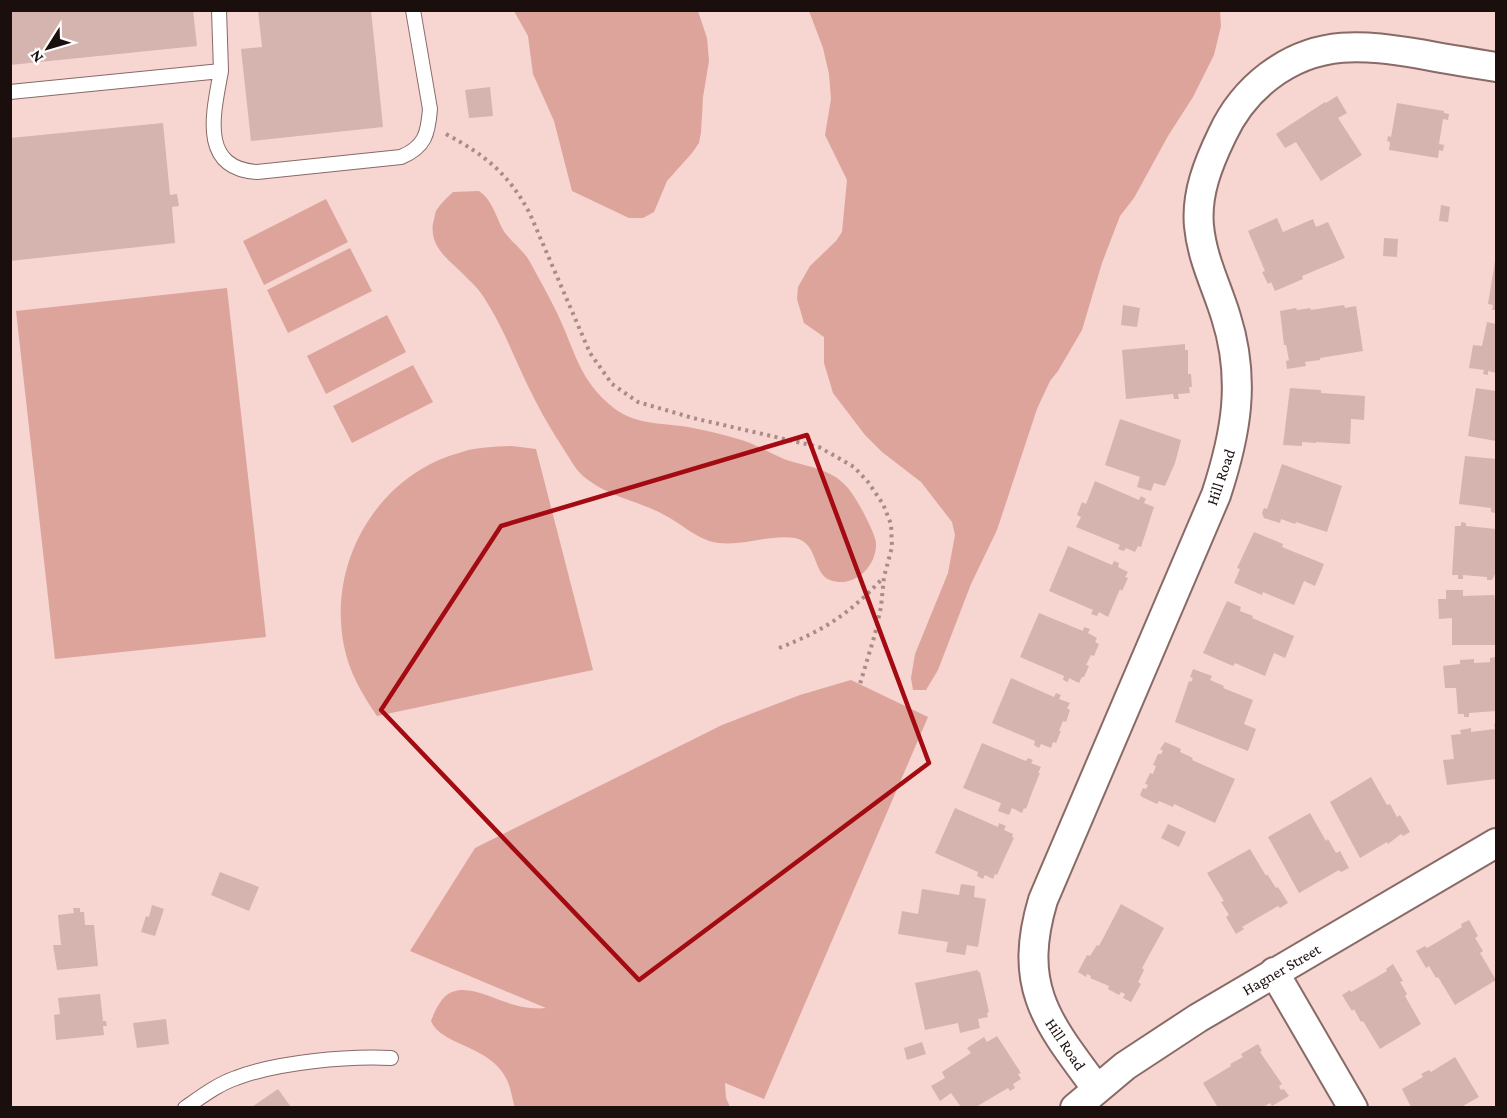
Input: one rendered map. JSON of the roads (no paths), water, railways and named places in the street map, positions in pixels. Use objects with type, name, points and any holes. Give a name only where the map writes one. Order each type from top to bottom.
[{"type":"street","name":"Hill Road","points":[[1097,1089],[1057,1035],[1046,1014],[1033,968],[1033,945],[1042,900],[1212,504],[1233,438],[1237,380],[1234,348],[1227,318],[1207,265],[1199,225],[1199,201],[1212,156],[1227,123],[1248,94],[1279,68],[1320,50],[1341,47],[1386,49],[1497,67]]},
{"type":"street","name":"Hagner Street","points":[[1076,1107],[1156,1045],[1274,972],[1497,843]]},
{"type":"street","points":[[1274,972],[1353,1107]]},
{"type":"lane","points":[[219,10],[221,71],[212,118],[215,143],[226,161],[242,171],[257,172],[401,158],[413,152],[422,143],[430,109],[413,10]]},
{"type":"lane","points":[[10,92],[221,71]]},
{"type":"lane","points":[[184,1107],[234,1078],[259,1071],[361,1057],[391,1058]]}]
